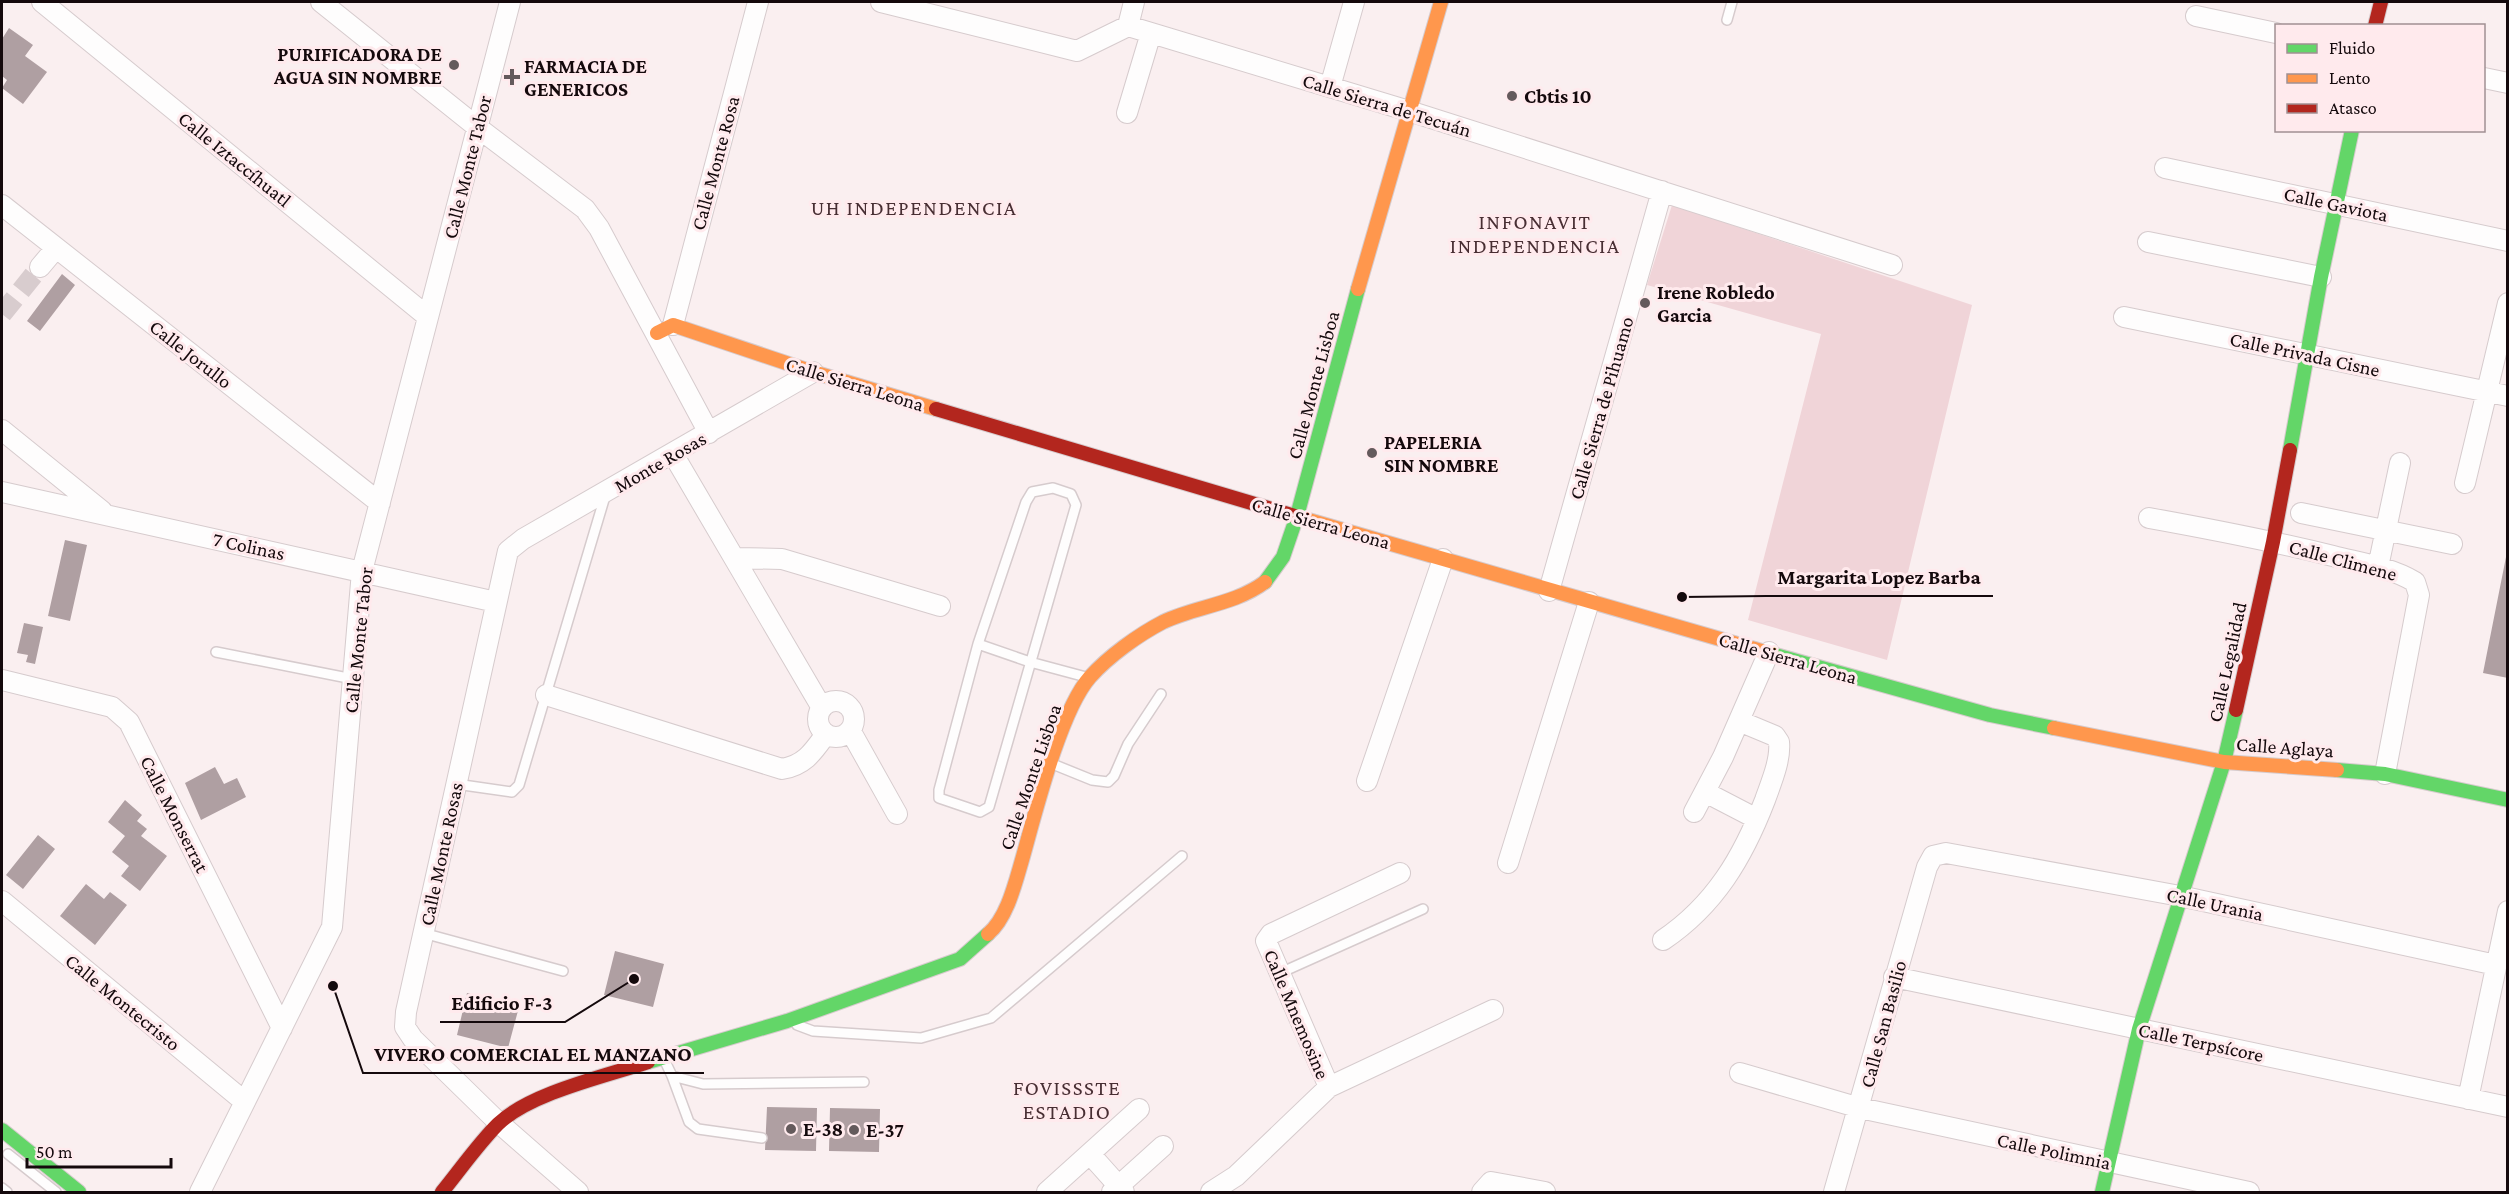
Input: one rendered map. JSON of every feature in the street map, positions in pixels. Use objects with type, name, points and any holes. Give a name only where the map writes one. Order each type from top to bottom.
[{"type":"street","name":"Calle Iztaccíhuatl","points":[[42,2],[428,317]]},
{"type":"street","points":[[321,2],[477,128],[585,209],[665,329],[709,433]]},
{"type":"street","name":"Calle Monte Tabor","points":[[200,1192],[332,927],[362,571],[510,2]]},
{"type":"street","name":"Calle Monte Rosa","points":[[665,329],[758,2]]},
{"type":"street","points":[[881,2],[1077,51],[1128,26],[1134,2]]},
{"type":"street","points":[[1330,87],[1354,2]]},
{"type":"street","name":"Calle Monte Lisboa","points":[[442,1192],[499,1123],[525,1106],[568,1088],[663,1057],[787,1021],[960,959],[995,928],[1015,884],[1070,712],[1089,678],[1112,657],[1164,622],[1238,598],[1264,583],[1283,557],[1297,516],[1441,2]]},
{"type":"street","points":[[2375,24],[2380,2]]},
{"type":"street","points":[[2196,16],[2275,33]]},
{"type":"street","name":"Calle Sierra de Tecuán","points":[[1128,26],[1409,111],[1892,265]]},
{"type":"street","points":[[1127,113],[1151,33]]},
{"type":"street","points":[[2485,78],[2508,83]]},
{"type":"street","name":"Calle Legalidad","points":[[2102,1192],[2139,1029],[2224,762],[2273,542],[2306,354],[2352,132]]},
{"type":"street","name":"Calle Gaviota","points":[[2165,168],[2508,241]]},
{"type":"street","name":"Calle Sierra de Pihuamo","points":[[1549,591],[1662,191]]},
{"type":"street","name":"Calle Jorullo","points":[[2,205],[380,503]]},
{"type":"street","points":[[2148,242],[2321,277]]},
{"type":"street","points":[[40,267],[56,248]]},
{"type":"street","points":[[2465,483],[2508,303]]},
{"type":"street","name":"Calle Privada Cisne","points":[[2124,317],[2508,396]]},
{"type":"street","name":"Calle Sierra Leona","points":[[665,329],[1549,591],[1990,715]]},
{"type":"street","name":"Monte Rosas","points":[[508,551],[523,539],[813,372]]},
{"type":"street","points":[[2,430],[106,515]]},
{"type":"street","points":[[673,454],[822,708]]},
{"type":"street","points":[[2378,567],[2400,463]]},
{"type":"street","name":"7 Colinas","points":[[2,492],[496,602]]},
{"type":"street","points":[[2301,513],[2452,543]]},
{"type":"street","name":"Calle Climene","points":[[2149,518],[2273,542],[2378,567],[2403,575],[2415,582],[2419,595],[2385,774]]},
{"type":"street","name":"Calle Monte Rosas","points":[[499,1123],[414,1040],[405,1027],[423,933],[508,551]]},
{"type":"street","points":[[734,558],[782,559],[940,606]]},
{"type":"street","points":[[1367,781],[1443,559]]},
{"type":"street","points":[[1508,863],[1589,602]]},
{"type":"street","points":[[1694,812],[1739,721],[1769,652]]},
{"type":"street","name":"Calle Monserrat","points":[[2,680],[112,707],[129,722],[282,1028]]},
{"type":"street","points":[[546,695],[782,769],[796,766],[807,759],[826,734]]},
{"type":"street","points":[[834,700],[848,704],[855,717],[850,730],[839,737],[826,734],[818,722],[822,708],[834,700]]},
{"type":"street","name":"Calle Aglaya","points":[[1990,715],[2224,762],[2385,774],[2508,800]]},
{"type":"street","points":[[1663,940],[1691,920],[1720,889],[1746,846],[1770,786],[1779,742],[1775,736],[1739,721]]},
{"type":"street","points":[[850,730],[897,814]]},
{"type":"street","points":[[1705,792],[1757,819]]},
{"type":"street","name":"Calle Urania","points":[[1933,856],[1946,853],[2180,896],[2496,965]]},
{"type":"street","name":"Calle San Basilio","points":[[1834,1192],[1860,1108],[1894,977],[1927,867],[1933,856]]},
{"type":"street","name":"Calle Mnemosine","points":[[1329,1088],[1266,940],[1271,934],[1400,873]]},
{"type":"street","name":"Calle Montecristo","points":[[2,901],[245,1102]]},
{"type":"street","points":[[2468,1099],[2508,911]]},
{"type":"street","name":"Calle Terpsícore","points":[[1894,977],[2508,1107]]},
{"type":"street","points":[[1211,1192],[1236,1176],[1329,1088],[1493,1010]]},
{"type":"street","name":"Calle Polimnia","points":[[1740,1073],[1860,1108],[2249,1192]]},
{"type":"street","points":[[1047,1192],[1140,1109]]},
{"type":"street","points":[[499,1123],[578,1192]]},
{"type":"street","points":[[2,1130],[79,1192]]},
{"type":"street","points":[[1090,1154],[1118,1190],[1163,1146]]},
{"type":"street","points":[[1486,1187],[1545,1192]]},
{"type":"lane","points":[[1727,20],[1732,2]]},
{"type":"lane","points":[[1040,489],[1053,489],[1071,494],[1076,505],[989,807],[980,812],[939,798],[939,790],[978,644],[1026,501],[1032,492],[1040,489]]},
{"type":"lane","points":[[456,784],[512,792],[519,785],[606,493]]},
{"type":"lane","points":[[978,644],[1030,662],[1089,678]]},
{"type":"lane","points":[[216,652],[353,679]]},
{"type":"lane","points":[[1052,763],[1092,780],[1108,782],[1114,776],[1128,744],[1161,694]]},
{"type":"lane","points":[[787,1021],[813,1031],[921,1038],[991,1018],[1182,856]]},
{"type":"lane","points":[[1280,973],[1423,909]]},
{"type":"lane","points":[[423,933],[563,971]]},
{"type":"lane","points":[[663,1057],[689,1122],[698,1129],[762,1138]]},
{"type":"lane","points":[[672,1076],[703,1084],[864,1082]]},
{"type":"lane","points":[[2,1149],[56,1192]]},
{"type":"lane","points":[[2,1188],[7,1192]]},
{"type":"shaded area","points":[[1672,205],[1972,305],[1887,660],[1748,620],[1821,334],[1647,285]]},
{"type":"building","points":[[9,28],[33,45],[25,56],[47,72],[23,104],[2,88],[7,80],[2,76],[2,39]]},
{"type":"building","points":[[62,274],[75,285],[40,331],[27,321]]},
{"type":"building","points":[[65,540],[87,545],[70,621],[48,616]]},
{"type":"building","points":[[2506,557],[2508,557],[2508,678],[2483,673]]},
{"type":"building","points":[[24,623],[43,627],[35,664],[26,662],[28,655],[17,653]]},
{"type":"building","points":[[215,767],[224,784],[237,778],[246,797],[201,820],[185,783]]},
{"type":"building","points":[[125,800],[142,815],[137,821],[147,829],[141,836],[167,856],[140,891],[121,876],[129,866],[112,852],[125,836],[108,822]]},
{"type":"building","points":[[38,835],[55,849],[23,889],[6,875]]},
{"type":"building","points":[[86,884],[104,899],[110,892],[127,905],[95,945],[60,916]]},
{"type":"building","points":[[615,951],[664,964],[653,1007],[604,995]]},
{"type":"building","points":[[467,993],[519,1007],[508,1048],[457,1035]]},
{"type":"building","name":"E-38","points":[[767,1107],[817,1108],[816,1151],[765,1150]]},
{"type":"building","name":"E-37","points":[[830,1108],[880,1109],[879,1152],[829,1151]]},
{"type":"tunnel","points":[[2,314],[40,267]]},
{"type":"traffic: fast","points":[[2290,450],[2321,277],[2352,132]]},
{"type":"traffic: fast","points":[[1265,582],[1283,557],[1297,516],[1358,289]]},
{"type":"traffic: fast","points":[[1772,654],[1990,715],[2054,728]]},
{"type":"traffic: fast","points":[[2102,1192],[2139,1029],[2224,762],[2236,710]]},
{"type":"traffic: fast","points":[[2337,770],[2385,774],[2508,800]]},
{"type":"traffic: fast","points":[[648,1062],[787,1021],[960,959],[988,934]]},
{"type":"traffic: fast","points":[[2,1130],[79,1192]]},
{"type":"traffic: slow","points":[[1358,289],[1441,2]]},
{"type":"traffic: slow","points":[[657,333],[673,325],[813,372],[936,409]]},
{"type":"traffic: slow","points":[[1305,519],[1772,654]]},
{"type":"traffic: slow","points":[[988,934],[1000,919],[1009,900],[1059,738],[1079,693],[1090,677],[1124,646],[1163,622],[1241,596],[1265,582]]},
{"type":"traffic: slow","points":[[2054,728],[2224,762],[2337,770]]},
{"type":"traffic: jam","points":[[2376,24],[2381,2]]},
{"type":"traffic: jam","points":[[936,409],[1305,519]]},
{"type":"traffic: jam","points":[[2236,710],[2273,542],[2290,450]]},
{"type":"traffic: jam","points":[[442,1192],[498,1124],[512,1113],[548,1094],[648,1062]]},
{"type":"place","name":"PURIFICADORA DE AGUA SIN NOMBRE","points":[[454,65]]},
{"type":"place","name":"FARMACIA DE GENERICOS","points":[[512,77]]},
{"type":"place","name":"Cbtis 10","points":[[1512,96]]},
{"type":"place","name":"Irene Robledo Garcia","points":[[1645,303]]},
{"type":"place","name":"PAPELERIA SIN NOMBRE","points":[[1372,453]]},
{"type":"place","name":"Margarita Lopez Barba","points":[[1682,597]]},
{"type":"place","name":"Edificio F-3","points":[[634,979]]},
{"type":"place","name":"VIVERO COMERCIAL EL MANZANO","points":[[333,986]]},
{"type":"place","name":"E-38","points":[[791,1129]]},
{"type":"place","name":"E-37","points":[[854,1130]]},
{"type":"district","name":"UH INDEPENDENCIA","points":[[914,208]]},
{"type":"district","name":"INFONAVIT INDEPENDENCIA","points":[[1535,234]]},
{"type":"district","name":"FOVISSSTE ESTADIO","points":[[1067,1100]]}]
